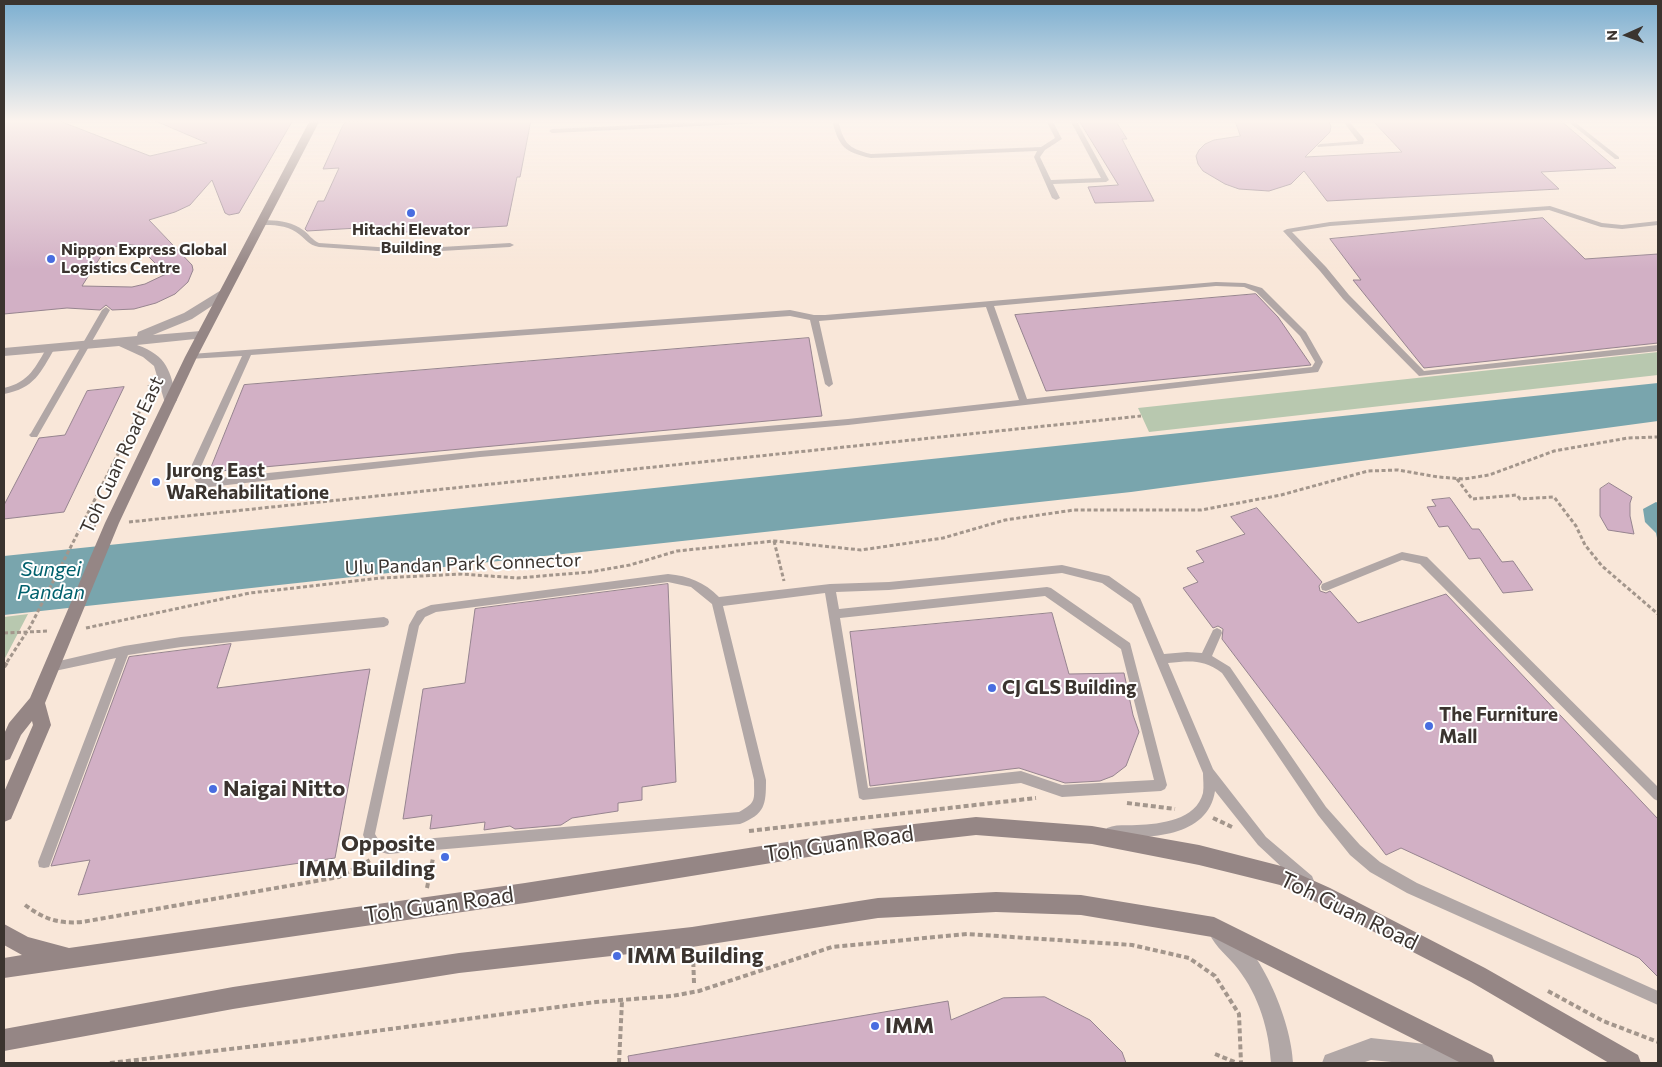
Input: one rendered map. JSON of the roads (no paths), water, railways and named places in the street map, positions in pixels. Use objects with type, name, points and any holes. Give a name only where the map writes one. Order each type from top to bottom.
[{"type":"main road","name":"Toh Guan Road East","points":[[4,753],[15,729],[36,703],[111,527],[170,400],[289,170]]},
{"type":"main road","points":[[4,813],[42,725],[36,703]]},
{"type":"main road","name":"Toh Guan Road","points":[[4,968],[525,893],[870,838],[976,826],[1092,835],[1199,855],[1272,874],[1323,895],[1478,975],[1630,1063]]},
{"type":"main road","points":[[4,1040],[362,976],[459,963],[692,937],[878,908],[996,902],[1081,905],[1214,927],[1482,1062]]},
{"type":"main road","points":[[4,934],[24,946],[70,958]]},
{"type":"street","points":[[117,343],[148,333],[188,316],[223,294]]},
{"type":"street","points":[[4,352],[202,335]]},
{"type":"street","points":[[117,343],[155,357],[162,366],[170,400]]},
{"type":"street","points":[[1214,927],[1247,965],[1266,999],[1282,1049],[1282,1063]]},
{"type":"street","points":[[1333,1063],[1371,1050],[1482,1062]]},
{"type":"lane","points":[[1043,170],[1056,198]]},
{"type":"lane","points":[[1048,182],[1106,180],[1101,170]]},
{"type":"lane","points":[[1658,223],[1622,227],[1601,225],[1550,208],[1330,224],[1288,231],[1324,269],[1346,297],[1422,374],[1658,348]]},
{"type":"lane","points":[[261,222],[281,223],[301,232],[307,240],[319,245],[407,251],[510,245]]},
{"type":"lane","points":[[191,357],[248,352],[790,313],[814,318],[1216,284],[1245,285],[1259,290],[1303,334],[1319,362],[1315,370],[839,422],[655,440],[480,454],[209,482],[199,479],[194,471],[248,352]]},
{"type":"lane","points":[[988,304],[1024,402]]},
{"type":"lane","points":[[34,435],[106,310]]},
{"type":"lane","points":[[814,318],[829,384]]},
{"type":"lane","points":[[4,390],[21,388],[31,380],[51,348]]},
{"type":"lane","points":[[1326,587],[1402,556],[1422,560],[1658,795]]},
{"type":"lane","points":[[717,602],[830,588],[889,586],[1062,568],[1104,579],[1136,601],[1209,773],[1262,841],[1323,895]]},
{"type":"lane","points":[[668,578],[686,580],[702,586],[717,602],[760,780],[760,798],[755,810],[740,818],[388,848],[374,844],[369,835],[414,625],[422,614],[435,608],[668,578]]},
{"type":"lane","points":[[830,588],[834,614],[863,794],[1021,777],[1062,790],[1161,785],[1126,646],[1047,591],[834,614]]},
{"type":"lane","points":[[50,667],[124,651],[181,642],[384,622]]},
{"type":"lane","points":[[1206,657],[1217,633]]},
{"type":"lane","points":[[44,862],[124,651]]},
{"type":"lane","points":[[1161,659],[1206,657],[1216,661],[1226,670],[1322,811],[1355,850],[1375,867],[1412,888],[1658,998]]},
{"type":"lane","points":[[1092,835],[1100,832],[1159,830],[1182,824],[1199,811],[1208,795],[1209,773]]},
{"type":"water","name":"Sungei Pandan","points":[[1658,383],[1658,421],[1131,492],[4,615],[4,556]]},
{"type":"water","points":[[1656,502],[1658,503],[1658,543],[1656,533],[1645,522],[1643,509]]},
{"type":"place","name":"Hitachi Elevator Building","points":[[411,213]]},
{"type":"place","name":"Nippon Express Global Logistics Centre","points":[[51,259]]},
{"type":"place","name":"Jurong East WaRehabilitatione","points":[[156,482]]},
{"type":"place","name":"CJ GLS Building","points":[[992,688]]},
{"type":"place","name":"The Furniture Mall","points":[[1429,726]]},
{"type":"place","name":"Naigai Nitto","points":[[213,789]]},
{"type":"place","name":"Opposite IMM Building","points":[[445,857]]},
{"type":"place","name":"IMM Building","points":[[617,956]]},
{"type":"place","name":"IMM","points":[[875,1026]]}]
